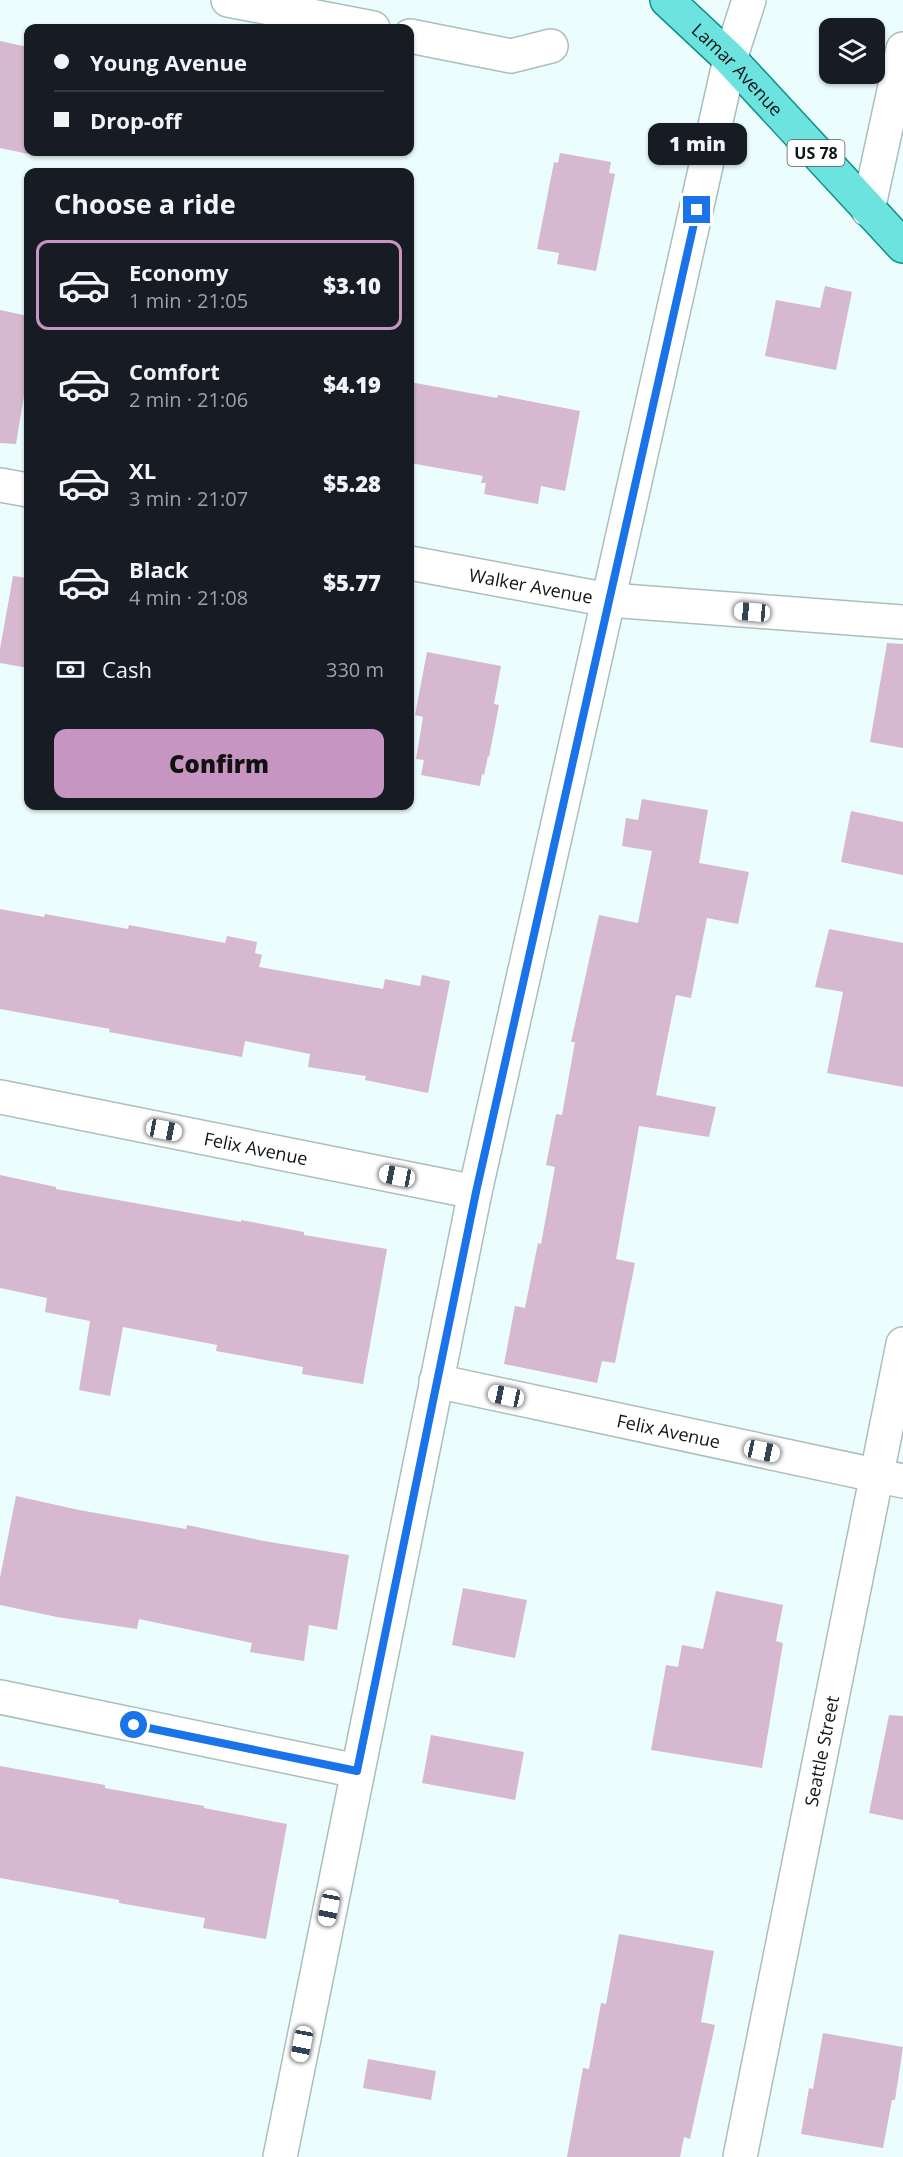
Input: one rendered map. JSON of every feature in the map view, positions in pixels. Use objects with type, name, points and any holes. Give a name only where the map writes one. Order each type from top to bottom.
[{"type":"main road","name":"Lamar Avenue","points":[[668,0],[730,59],[903,246]]},
{"type":"street","points":[[228,0],[352,24]]},
{"type":"street","points":[[280,2157],[476,1192],[730,59],[749,0]]},
{"type":"street","points":[[414,37],[511,56],[551,46]]},
{"type":"street","points":[[868,210],[903,49]]},
{"type":"street","points":[[0,485],[24,489]]},
{"type":"street","name":"Walker Avenue","points":[[414,564],[609,600],[903,622]]},
{"type":"street","name":"Felix Avenue","points":[[0,1097],[476,1192]]},
{"type":"street","name":"Seattle Street","points":[[740,2157],[889,1478],[903,1344]]},
{"type":"street","name":"Felix Avenue","points":[[436,1381],[889,1478]]},
{"type":"street","points":[[0,1697],[357,1771]]},
{"type":"building","points":[[0,41],[24,46],[24,153],[0,148]]},
{"type":"building","points":[[560,153],[611,162],[609,173],[615,174],[596,271],[557,264],[559,253],[537,249],[554,162],[558,163]]},
{"type":"building","points":[[825,286],[852,292],[836,370],[765,356],[776,300],[820,308]]},
{"type":"building","points":[[0,310],[24,315],[24,395],[16,444],[0,443]]},
{"type":"building","points":[[414,383],[497,398],[498,395],[580,411],[565,491],[541,486],[538,504],[484,494],[486,483],[481,483],[483,476],[414,464]]},
{"type":"building","points":[[13,576],[24,577],[24,667],[0,663],[0,649]]},
{"type":"building","points":[[887,643],[903,644],[903,748],[870,742]]},
{"type":"building","points":[[427,652],[501,666],[494,704],[499,705],[489,757],[480,786],[421,775],[424,760],[416,759],[423,717],[415,715]]},
{"type":"building","points":[[642,799],[708,810],[699,863],[749,872],[738,924],[707,918],[691,998],[676,995],[656,1095],[716,1107],[709,1137],[639,1126],[616,1259],[635,1263],[615,1363],[602,1361],[597,1383],[504,1364],[515,1306],[525,1308],[538,1243],[541,1244],[555,1167],[546,1165],[556,1114],[562,1115],[575,1042],[571,1042],[599,915],[638,923],[652,851],[622,846],[626,818],[638,820]]},
{"type":"building","points":[[851,811],[903,822],[903,875],[841,862]]},
{"type":"building","points":[[0,909],[44,917],[45,914],[128,929],[129,925],[225,943],[227,936],[257,942],[255,953],[262,955],[259,967],[383,989],[385,979],[420,986],[422,975],[450,981],[428,1093],[365,1080],[366,1076],[308,1067],[310,1054],[245,1041],[242,1057],[0,1009]]},
{"type":"building","points":[[829,929],[903,943],[903,1087],[827,1073],[843,992],[815,987]]},
{"type":"building","points":[[0,1175],[56,1187],[56,1189],[241,1222],[241,1220],[304,1232],[304,1235],[387,1249],[363,1384],[302,1374],[303,1367],[216,1351],[217,1345],[123,1327],[110,1396],[79,1390],[90,1321],[45,1312],[47,1298],[0,1288]]},
{"type":"building","points":[[16,1496],[186,1529],[187,1525],[349,1555],[337,1630],[309,1625],[304,1661],[250,1652],[252,1643],[139,1619],[137,1629],[57,1617],[0,1605],[0,1578]]},
{"type":"building","points":[[463,1588],[527,1600],[515,1658],[452,1645]]},
{"type":"building","points":[[716,1591],[783,1605],[776,1641],[783,1643],[762,1768],[651,1750],[666,1665],[678,1667],[682,1645],[703,1649]]},
{"type":"building","points":[[889,1715],[903,1716],[903,1820],[869,1813]]},
{"type":"building","points":[[431,1735],[524,1752],[515,1800],[422,1783]]},
{"type":"building","points":[[0,1766],[105,1785],[105,1788],[287,1824],[266,1939],[203,1928],[205,1918],[0,1878]]},
{"type":"building","points":[[619,1934],[714,1951],[701,2022],[715,2025],[690,2139],[684,2137],[680,2157],[567,2157],[583,2068],[589,2069],[601,2003],[606,2004]]},
{"type":"building","points":[[823,2033],[903,2047],[895,2100],[892,2100],[883,2148],[801,2134],[809,2088],[813,2089]]},
{"type":"building","points":[[368,2059],[436,2071],[431,2100],[363,2088]]},
{"type":"route","points":[[134,1725],[357,1771],[476,1192],[697,210]]}]
